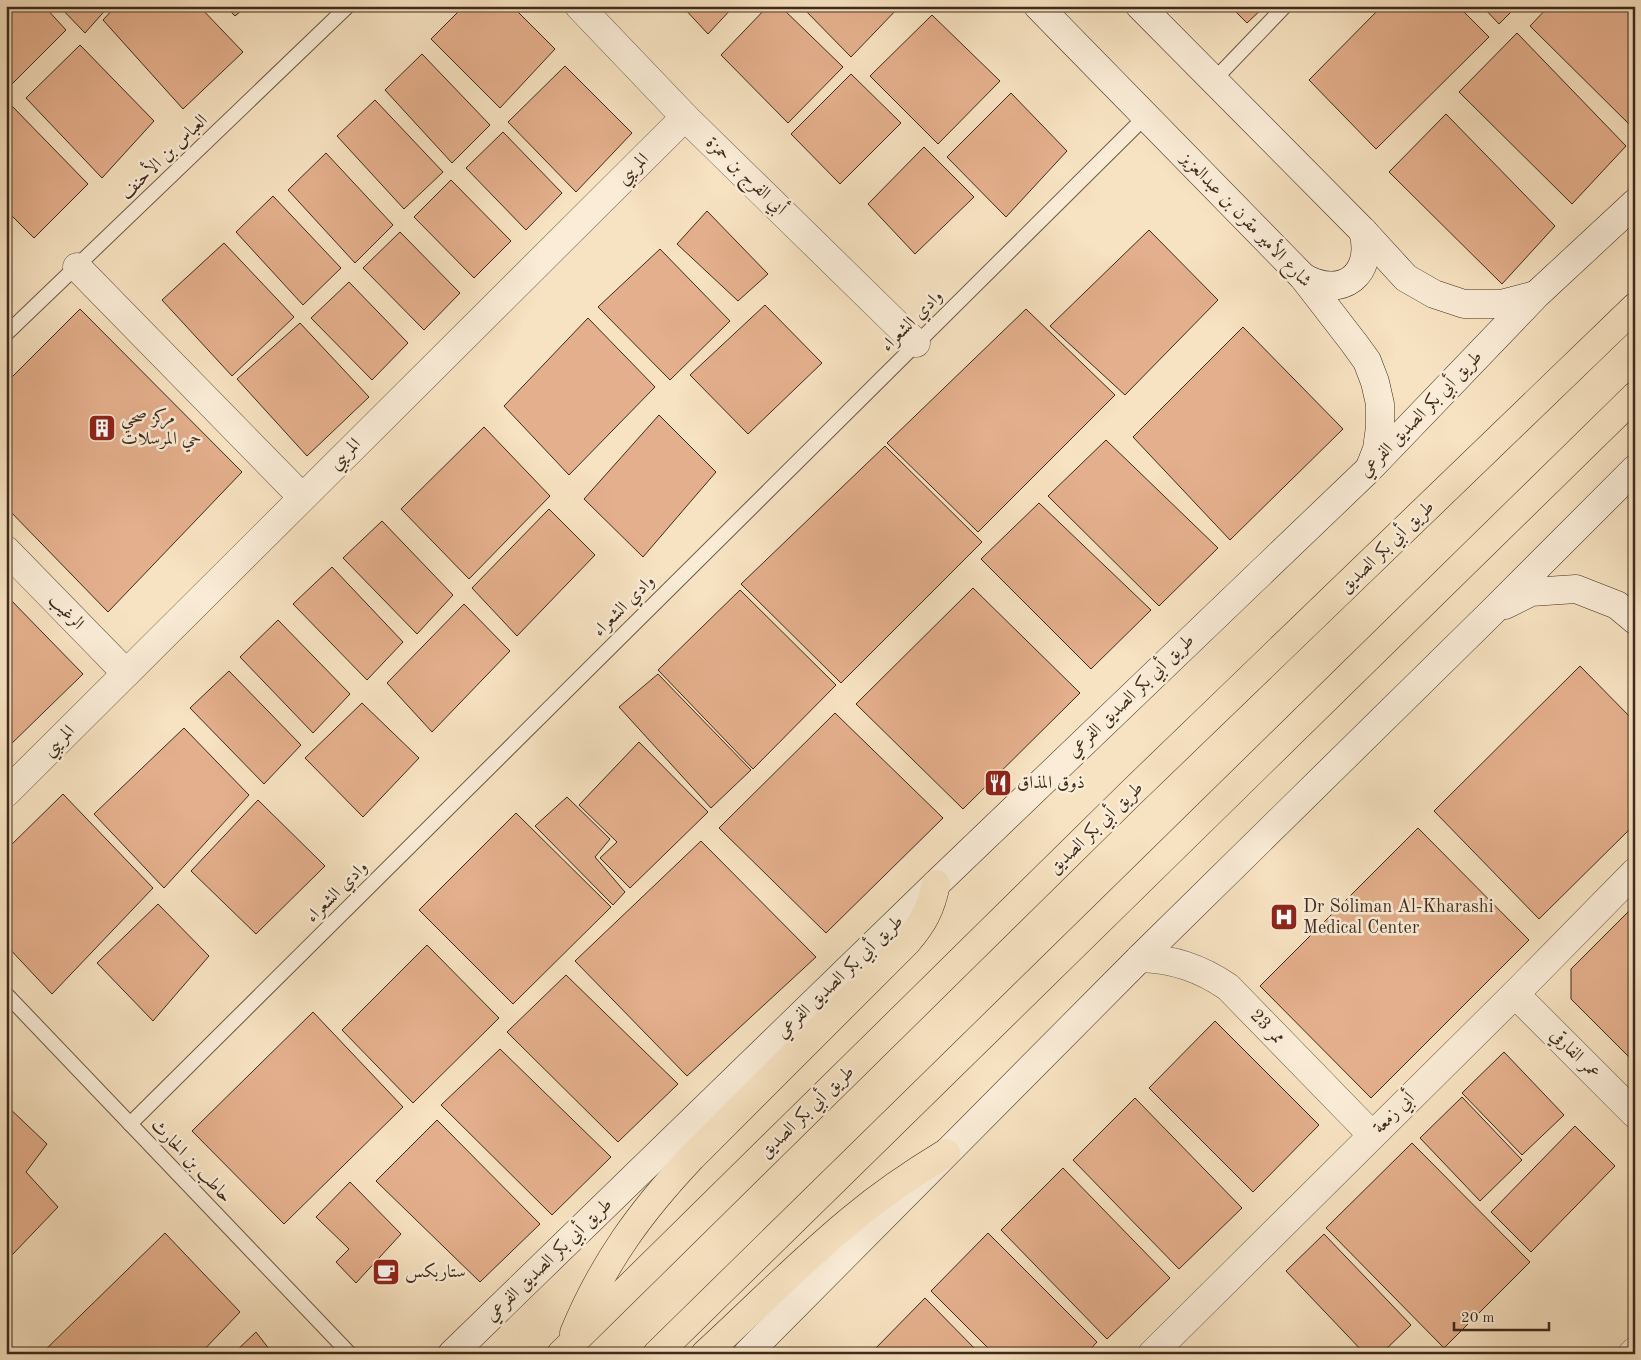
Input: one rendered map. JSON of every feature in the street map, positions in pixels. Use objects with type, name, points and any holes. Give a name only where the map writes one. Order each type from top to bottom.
[{"type":"main road","name":"طريق أبي بكر الصديق","points":[[564,1350],[1117,807],[1635,306]]},
{"type":"main road","points":[[657,1354],[1635,396]]},
{"type":"main road","points":[[564,1350],[604,1270],[635,1222],[692,1158],[907,942],[919,928],[928,912],[936,884]]},
{"type":"main road","points":[[705,1354],[851,1219],[882,1195],[946,1152]]},
{"type":"street","name":"أبي الفرج بن حمزة","points":[[579,6],[685,117],[916,343]]},
{"type":"street","name":"شارع الأمير مقرن بن عبدالعزيز","points":[[1038,6],[1303,277],[1367,361],[1375,382],[1380,404],[1380,427],[1377,449],[1368,470]]},
{"type":"street","points":[[1140,6],[1363,231],[1406,278],[1434,294],[1464,304],[1501,304],[1537,294]]},
{"type":"street","name":"المريبي","points":[[6,793],[685,117]]},
{"type":"street","name":"طريق أبي بكر الصديق الفرعي","points":[[452,1354],[936,884],[1368,470],[1537,294],[1635,203]]},
{"type":"street","points":[[1303,277],[1315,284],[1328,287],[1340,285],[1352,279],[1361,269],[1366,257],[1367,244],[1363,231]]},
{"type":"street","points":[[77,267],[302,497]]},
{"type":"street","points":[[747,1354],[1140,958],[1635,469]]},
{"type":"street","name":"الرغيب","points":[[6,550],[126,673]]},
{"type":"street","points":[[1492,612],[1531,592],[1576,589],[1617,605],[1635,620]]},
{"type":"street","name":"أبي زمعة","points":[[1152,1354],[1515,994],[1635,872]]},
{"type":"street","name":"ممر 23","points":[[1140,958],[1174,961],[1193,967],[1228,987],[1372,1135]]},
{"type":"street","name":"عمر الفارقي","points":[[1515,994],[1635,1114]]},
{"type":"street","points":[[1632,1354],[1635,1351]]},
{"type":"lane","name":"العباس بن الأحنف","points":[[6,334],[348,6]]},
{"type":"lane","points":[[1214,80],[1285,6]]},
{"type":"lane","name":"وادي الشعراء","points":[[130,1124],[1146,116]]},
{"type":"lane","name":"حاطب بن الحارث","points":[[6,994],[350,1354]]},
{"type":"building","points":[[6,6],[44,6],[66,30],[10,86],[6,82]]},
{"type":"building","points":[[59,6],[109,6],[85,33]]},
{"type":"building","points":[[116,6],[199,6],[243,52],[183,109],[103,20]]},
{"type":"building","points":[[225,6],[247,6],[235,16]]},
{"type":"building","points":[[464,6],[512,6],[555,49],[500,108],[431,39]]},
{"type":"building","points":[[682,6],[734,6],[708,34]]},
{"type":"building","points":[[768,6],[780,6],[843,67],[788,123],[721,55]]},
{"type":"building","points":[[801,6],[900,6],[851,57]]},
{"type":"building","points":[[1230,6],[1265,6],[1247,23]]},
{"type":"building","points":[[1382,6],[1458,6],[1489,37],[1376,149],[1309,80]]},
{"type":"building","points":[[1482,6],[1517,6],[1499,24]]},
{"type":"building","points":[[1549,6],[1625,6],[1635,16],[1635,130],[1530,26]]},
{"type":"building","points":[[932,15],[1000,81],[938,144],[870,76]]},
{"type":"building","points":[[1517,33],[1626,146],[1572,204],[1459,92]]},
{"type":"building","points":[[80,45],[154,121],[102,178],[26,98]]},
{"type":"building","points":[[422,54],[490,125],[452,163],[385,90]]},
{"type":"building","points":[[565,66],[632,133],[576,192],[508,122]]},
{"type":"building","points":[[851,74],[901,123],[840,184],[791,134]]},
{"type":"building","points":[[1011,93],[1067,151],[1006,217],[947,157]]},
{"type":"building","points":[[375,100],[443,172],[404,209],[337,136]]},
{"type":"building","points":[[11,105],[88,184],[34,238],[6,210],[6,110]]},
{"type":"building","points":[[1446,114],[1555,226],[1502,284],[1389,172]]},
{"type":"building","points":[[503,132],[562,193],[526,230],[466,168]]},
{"type":"building","points":[[924,147],[974,197],[915,254],[868,204]]},
{"type":"building","points":[[326,153],[393,225],[355,263],[288,190]]},
{"type":"building","points":[[451,180],[511,241],[474,278],[414,217]]},
{"type":"building","points":[[273,196],[341,268],[303,305],[236,232]]},
{"type":"building","points":[[707,211],[768,274],[738,301],[677,244]]},
{"type":"building","points":[[1149,230],[1218,300],[1125,395],[1050,326]]},
{"type":"building","points":[[400,232],[460,293],[424,330],[363,268]]},
{"type":"building","points":[[224,243],[294,317],[232,376],[162,300]]},
{"type":"building","points":[[660,249],[730,321],[670,380],[598,307]]},
{"type":"building","points":[[349,282],[408,343],[372,380],[311,318]]},
{"type":"building","points":[[765,305],[822,363],[748,434],[690,375]]},
{"type":"building","name":"مركز صحي حي المرسلات","points":[[80,309],[242,472],[108,612],[6,507],[6,383]]},
{"type":"building","points":[[1026,309],[1115,395],[978,532],[887,443]]},
{"type":"building","points":[[588,318],[655,387],[569,475],[504,406]]},
{"type":"building","points":[[300,323],[369,397],[307,456],[237,379]]},
{"type":"building","points":[[1243,327],[1343,429],[1230,540],[1133,437]]},
{"type":"building","points":[[659,415],[716,472],[643,557],[584,499]]},
{"type":"building","points":[[484,427],[550,496],[469,579],[401,509]]},
{"type":"building","points":[[1106,440],[1218,548],[1159,606],[1048,496]]},
{"type":"building","points":[[885,446],[982,542],[841,683],[741,584]]},
{"type":"building","points":[[1039,503],[1151,610],[1091,669],[981,559]]},
{"type":"building","points":[[549,509],[595,555],[517,636],[472,588]]},
{"type":"building","points":[[382,521],[453,595],[417,634],[343,558]]},
{"type":"building","points":[[332,567],[403,642],[367,680],[293,604]]},
{"type":"building","points":[[973,588],[1080,693],[963,809],[856,704]]},
{"type":"building","points":[[740,590],[836,685],[753,769],[658,670]]},
{"type":"building","points":[[6,595],[83,674],[6,749]]},
{"type":"building","points":[[464,604],[510,651],[432,732],[387,683]]},
{"type":"building","points":[[278,620],[350,694],[313,733],[240,657]]},
{"type":"building","points":[[1580,666],[1635,722],[1635,824],[1539,919],[1434,811]]},
{"type":"building","points":[[229,671],[301,745],[264,784],[190,708]]},
{"type":"building","points":[[658,674],[751,770],[711,808],[619,707]]},
{"type":"building","points":[[362,703],[419,758],[363,817],[305,758]]},
{"type":"building","points":[[835,713],[943,818],[826,933],[719,828]]},
{"type":"building","points":[[184,728],[249,795],[164,888],[94,814]]},
{"type":"building","points":[[639,742],[708,812],[630,888],[600,858],[617,842],[579,805]]},
{"type":"building","points":[[63,794],[153,888],[52,994],[6,945],[6,850]]},
{"type":"building","points":[[567,797],[610,839],[595,857],[625,892],[613,905],[535,826]]},
{"type":"building","points":[[258,800],[325,866],[256,934],[191,871]]},
{"type":"building","points":[[516,813],[611,907],[513,1004],[419,910]]},
{"type":"building","points":[[1418,828],[1529,940],[1371,1098],[1260,986]]},
{"type":"building","points":[[701,841],[816,957],[687,1076],[575,961]]},
{"type":"building","points":[[158,904],[209,956],[153,1021],[97,963]]},
{"type":"building","points":[[1635,905],[1635,1063],[1571,999],[1571,969]]},
{"type":"building","points":[[427,945],[499,1018],[413,1103],[342,1030]]},
{"type":"building","points":[[566,975],[678,1084],[618,1142],[507,1032]]},
{"type":"building","points":[[313,1012],[403,1107],[284,1224],[192,1131]]},
{"type":"building","points":[[1215,1021],[1319,1125],[1253,1192],[1149,1088]]},
{"type":"building","points":[[500,1049],[611,1157],[552,1215],[441,1105]]},
{"type":"building","points":[[1504,1052],[1564,1115],[1522,1155],[1462,1093]]},
{"type":"building","points":[[1462,1097],[1522,1160],[1480,1201],[1420,1138]]},
{"type":"building","points":[[1135,1098],[1242,1208],[1179,1269],[1073,1160]]},
{"type":"building","points":[[6,1105],[47,1144],[26,1172],[58,1207],[12,1255],[6,1249]]},
{"type":"building","points":[[437,1120],[540,1224],[480,1282],[376,1181]]},
{"type":"building","points":[[1575,1126],[1615,1166],[1531,1252],[1491,1212]]},
{"type":"building","points":[[1412,1143],[1530,1262],[1444,1348],[1326,1228]]},
{"type":"building","points":[[1063,1168],[1170,1278],[1107,1339],[1001,1230]]},
{"type":"building","points":[[350,1182],[401,1234],[356,1283],[336,1262],[349,1249],[316,1217]]},
{"type":"building","points":[[165,1233],[240,1312],[200,1354],[41,1354]]},
{"type":"building","points":[[988,1233],[1097,1342],[1086,1354],[994,1354],[931,1291]]},
{"type":"building","points":[[1324,1234],[1411,1325],[1381,1354],[1365,1354],[1286,1271]]},
{"type":"building","points":[[925,1298],[980,1354],[870,1354]]},
{"type":"building","points":[[256,1332],[273,1354],[233,1354]]},
{"type":"place","name":"مركز صحي حي المرسلات","points":[[102,428]]},
{"type":"place","name":"ذوق المذاق","points":[[998,783]]},
{"type":"place","name":"Dr Soliman Al-Kharashi Medical Center","points":[[1284,917]]},
{"type":"place","name":"ستاربكس","points":[[386,1272]]}]
